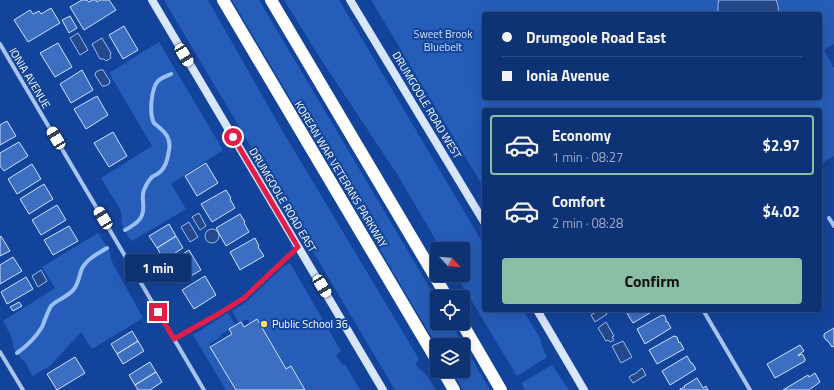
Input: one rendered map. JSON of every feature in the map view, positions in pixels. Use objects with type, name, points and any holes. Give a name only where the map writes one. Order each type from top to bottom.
[{"type":"highway","name":"KOREAN WAR VETERANS PARKWAY","points":[[223,0],[430,349]]},
{"type":"highway","points":[[271,0],[442,290]]},
{"type":"highway","points":[[466,330],[502,390]]},
{"type":"highway","points":[[447,378],[454,390]]},
{"type":"main road","name":"DRUMGOOLE ROAD EAST","points":[[152,0],[383,390]]},
{"type":"main road","name":"DRUMGOOLE ROAD WEST","points":[[350,0],[482,219]]},
{"type":"main road","points":[[538,312],[584,390]]},
{"type":"street","name":"IONIA AVENUE","points":[[0,44],[204,390]]},
{"type":"street","points":[[829,218],[834,226]]},
{"type":"street","points":[[704,312],[750,390]]},
{"type":"street","points":[[0,352],[23,390]]},
{"type":"lane","points":[[174,339],[244,298],[298,247]]},
{"type":"green space","points":[[164,0],[208,0],[279,125],[419,359],[415,364],[428,377],[436,390],[395,390]]},
{"type":"green space","points":[[232,0],[259,0],[431,290],[430,330],[455,330],[460,338],[432,338]]},
{"type":"green space","points":[[284,0],[339,0],[482,242],[482,312],[524,312],[541,340],[542,347],[547,357],[517,376],[470,298],[470,290],[465,290],[460,282],[470,282],[470,242],[437,242],[397,174],[322,61]]},
{"type":"green space","name":"Sweet Brook Bluebelt","points":[[371,0],[834,0],[834,44],[824,50],[834,68],[834,156],[822,163],[822,108],[482,108],[482,185]]},
{"type":"green space","points":[[159,42],[223,150],[171,184],[186,209],[132,241],[122,225],[121,211],[101,178],[152,146],[109,73]]},
{"type":"green space","points":[[98,233],[110,252],[111,260],[143,318],[92,349],[81,332],[50,366],[32,376],[26,363],[21,359],[13,346],[12,338],[3,321],[55,288],[42,267]]},
{"type":"green space","points":[[290,263],[341,351],[336,355],[343,365],[345,364],[360,390],[305,390],[291,366],[286,369],[257,319],[250,323],[247,319],[239,323],[232,311],[245,303],[284,266]]},
{"type":"green space","points":[[228,313],[236,326],[221,334],[222,336],[209,344],[236,390],[226,390],[193,335]]},
{"type":"green space","points":[[470,356],[490,390],[463,390],[456,378],[470,378]]},
{"type":"green space","points":[[552,365],[569,390],[525,390],[521,383]]},
{"type":"shaded area","points":[[719,0],[776,0],[778,12],[718,12]]},
{"type":"shaded area","points":[[78,33],[88,50],[80,55],[70,38]]},
{"type":"shaded area","points":[[102,38],[111,53],[111,58],[106,61],[104,59],[100,59],[92,44]]},
{"type":"shaded area","points":[[103,70],[110,81],[109,84],[105,86],[102,86],[95,75],[96,72]]},
{"type":"shaded area","points":[[199,213],[206,226],[200,230],[192,217]]},
{"type":"shaded area","points":[[189,222],[198,237],[190,242],[181,227]]},
{"type":"shaded area","points":[[212,229],[217,231],[219,236],[217,241],[212,243],[207,241],[205,236],[207,231]]},
{"type":"shaded area","points":[[41,270],[47,281],[38,287],[32,276]]},
{"type":"shaded area","points":[[596,312],[608,312],[595,322],[591,315]]},
{"type":"shaded area","points":[[606,322],[614,336],[612,337],[614,340],[610,342],[608,340],[606,341],[598,328]]},
{"type":"shaded area","points":[[623,341],[632,357],[621,363],[612,346]]},
{"type":"shaded area","points":[[642,368],[646,375],[633,383],[629,377]]},
{"type":"building","points":[[82,0],[87,0],[89,2],[96,0],[97,2],[100,0],[109,0],[116,10],[84,30],[70,7]]},
{"type":"building","points":[[51,8],[60,23],[28,42],[14,20],[30,10],[33,14],[39,11],[41,14]]},
{"type":"building","points":[[70,16],[77,28],[69,33],[62,20]]},
{"type":"building","points":[[124,26],[138,50],[123,59],[109,35]]},
{"type":"building","points":[[58,43],[72,67],[55,77],[40,53]]},
{"type":"building","points":[[82,70],[93,90],[71,103],[60,84]]},
{"type":"building","points":[[97,96],[108,115],[86,129],[74,109]]},
{"type":"building","points":[[7,121],[16,136],[0,145],[0,125]]},
{"type":"building","points":[[113,132],[127,156],[109,167],[94,143]]},
{"type":"building","points":[[19,142],[28,156],[4,171],[0,166],[0,153]]},
{"type":"building","points":[[206,163],[218,183],[197,196],[185,176]]},
{"type":"building","points":[[32,164],[41,179],[17,194],[8,179]]},
{"type":"building","points":[[44,184],[53,199],[29,214],[20,199]]},
{"type":"building","points":[[226,190],[235,208],[212,222],[201,204]]},
{"type":"building","points":[[57,205],[66,220],[41,235],[32,220]]},
{"type":"building","points":[[240,214],[249,232],[226,246],[216,228]]},
{"type":"building","points":[[169,224],[176,236],[157,248],[149,236]]},
{"type":"building","points":[[69,226],[78,241],[53,255],[44,240]]},
{"type":"building","points":[[1,236],[10,251],[0,256],[0,237]]},
{"type":"building","points":[[176,236],[183,248],[164,260],[157,248]]},
{"type":"building","points":[[255,238],[259,246],[258,247],[264,256],[240,270],[230,252]]},
{"type":"building","points":[[189,250],[201,270],[179,283],[167,264]]},
{"type":"building","points":[[13,257],[22,271],[0,284],[0,265]]},
{"type":"building","points":[[205,276],[216,295],[194,309],[182,290]]},
{"type":"building","points":[[26,277],[33,289],[7,304],[1,292]]},
{"type":"building","points":[[19,302],[22,306],[13,311],[10,307]]},
{"type":"building","points":[[626,312],[652,312],[633,323]]},
{"type":"building","points":[[662,315],[665,316],[666,322],[667,321],[671,328],[645,344],[637,329]]},
{"type":"building","points":[[257,319],[286,369],[291,366],[305,390],[236,390],[210,347],[232,334],[229,329],[241,322],[244,327]]},
{"type":"building","points":[[834,328],[834,346],[832,347],[824,337],[824,334]]},
{"type":"building","points":[[132,331],[138,341],[117,354],[111,344]]},
{"type":"building","points":[[674,336],[677,337],[679,343],[680,342],[684,349],[657,364],[649,350]]},
{"type":"building","points":[[138,341],[144,351],[123,364],[117,354]]},
{"type":"building","points":[[800,345],[804,351],[798,355],[803,355],[805,361],[775,378],[767,364]]},
{"type":"building","points":[[687,356],[696,369],[670,385],[662,371]]},
{"type":"building","points":[[75,357],[85,373],[57,390],[47,374]]},
{"type":"building","points":[[150,362],[156,372],[135,385],[129,375]]},
{"type":"building","points":[[156,372],[162,382],[150,390],[138,390],[135,385]]},
{"type":"building","points":[[815,373],[820,382],[809,390],[783,390],[808,375],[809,377]]},
{"type":"building","points":[[697,378],[703,388],[706,386],[708,390],[680,390],[685,387],[684,386]]},
{"type":"waterway","points":[[125,230],[134,225],[142,216],[143,192],[152,177],[162,170],[167,159],[170,147],[169,141],[165,134],[154,123],[151,108],[152,95],[158,81],[171,74]]},
{"type":"waterway","points":[[17,353],[40,331],[51,306],[74,289],[85,264],[107,248]]},
{"type":"place","name":"Public School 36","points":[[264,324]]},
{"type":"route","points":[[158,312],[174,339],[244,298],[298,247],[233,137]]}]
